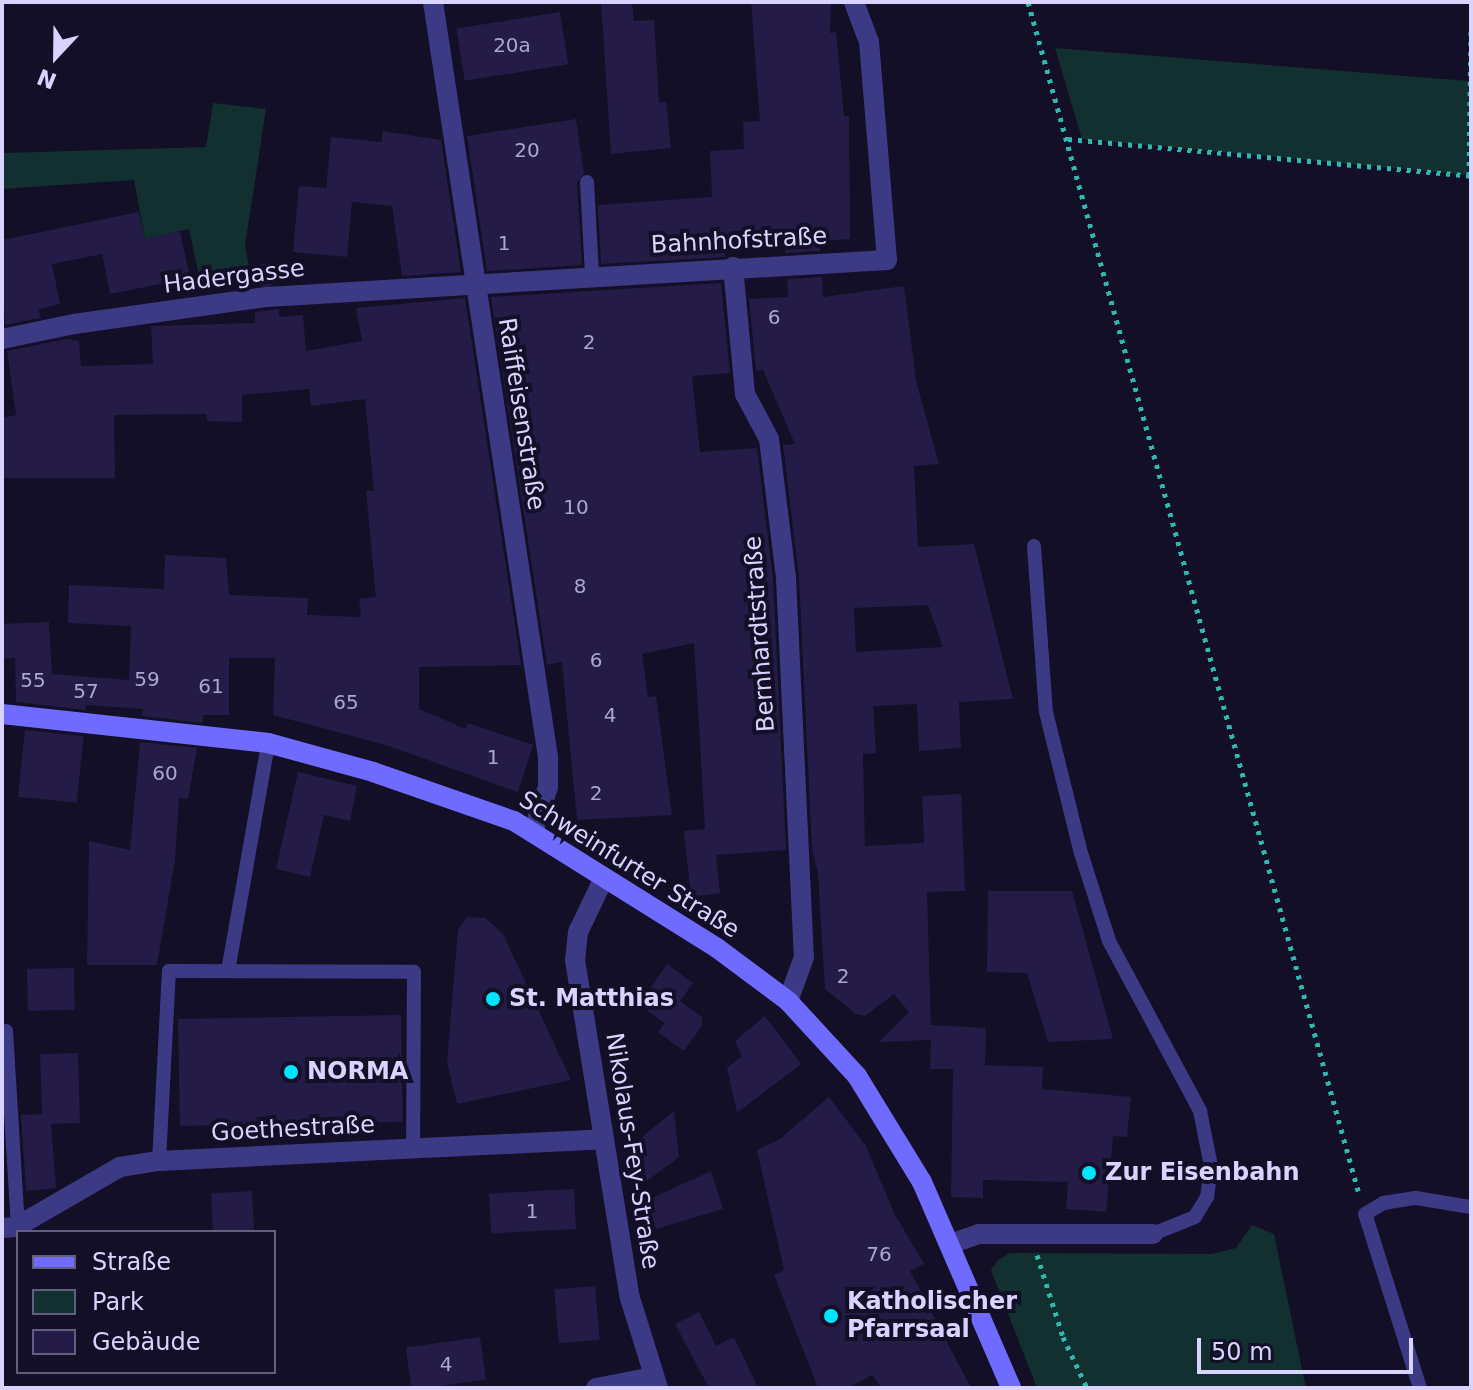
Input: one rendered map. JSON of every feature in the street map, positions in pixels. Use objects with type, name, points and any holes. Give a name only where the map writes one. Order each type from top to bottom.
[{"type":"street","name":"Raiffeisenstraße","points":[[433,2],[548,757],[548,787],[533,832]]},
{"type":"street","name":"Bahnhofstraße","points":[[474,284],[592,274],[887,260],[869,42],[854,2]]},
{"type":"street","name":"Bernhardtstraße","points":[[733,267],[745,394],[769,439],[786,578],[804,957],[788,1001]]},
{"type":"street","name":"Hadergasse","points":[[2,339],[74,324],[267,297],[474,284]]},
{"type":"street","name":"Schweinfurter Straße","points":[[2,714],[268,743],[481,808],[533,832],[604,878],[788,1001],[823,1034],[873,1099],[915,1170],[1011,1388]]},
{"type":"street","name":"Nikolaus-Fey-Straße","points":[[604,878],[578,932],[575,960],[630,1298],[656,1383]]},
{"type":"street","name":"Goethestraße","points":[[10,1227],[120,1167],[159,1161],[603,1139]]},
{"type":"street","points":[[950,1244],[979,1234],[1153,1234]]},
{"type":"street","points":[[596,1388],[656,1383]]},
{"type":"lane","points":[[587,182],[592,274]]},
{"type":"lane","points":[[1034,546],[1046,712],[1081,853],[1109,941],[1200,1111],[1211,1166],[1207,1197],[1195,1217],[1153,1234]]},
{"type":"lane","points":[[228,971],[268,743]]},
{"type":"lane","points":[[159,1161],[169,971],[414,972],[413,1149]]},
{"type":"lane","points":[[6,1031],[10,1227]]},
{"type":"lane","points":[[1420,1388],[1365,1214],[1383,1203],[1416,1198],[1471,1207]]},
{"type":"path","points":[[1028,2],[1365,1214]]},
{"type":"path","points":[[1068,139],[1470,176],[1471,28]]},
{"type":"path","points":[[1035,1234],[1048,1294],[1087,1388]]},
{"type":"green space","points":[[1055,48],[1469,81],[1468,175],[1082,139]]},
{"type":"green space","points":[[213,103],[266,109],[245,246],[250,271],[199,276],[189,229],[145,239],[134,180],[2,189],[2,153],[206,147]]},
{"type":"green space","points":[[1252,1225],[1274,1234],[1306,1388],[1037,1388],[991,1270],[998,1260],[1010,1253],[1211,1254],[1236,1248]]},
{"type":"building","points":[[601,2],[632,2],[634,21],[654,20],[659,103],[666,102],[671,148],[611,154]]},
{"type":"building","points":[[751,2],[831,2],[830,33],[836,32],[844,116],[849,116],[850,239],[820,241],[820,251],[785,253],[785,243],[724,247],[725,257],[601,264],[598,205],[712,197],[710,151],[744,149],[743,122],[760,121]]},
{"type":"building","points":[[560,12],[568,64],[465,81],[456,28]]},
{"type":"building","points":[[576,119],[584,173],[577,183],[582,265],[487,271],[467,136]]},
{"type":"building","points":[[382,131],[441,140],[461,272],[402,276],[392,206],[352,202],[347,257],[293,252],[299,186],[326,188],[331,137],[382,142]]},
{"type":"building","points":[[139,212],[145,239],[180,231],[190,278],[110,294],[102,254],[52,264],[60,304],[39,309],[40,318],[5,325],[2,240]]},
{"type":"building","points":[[265,263],[274,266],[277,275],[274,284],[265,287],[256,284],[253,275],[256,266]]},
{"type":"building","points":[[822,277],[823,297],[904,286],[916,381],[939,464],[914,466],[918,547],[974,544],[1013,699],[959,702],[961,748],[919,751],[917,704],[873,706],[876,753],[863,754],[865,846],[924,843],[922,796],[961,794],[965,891],[927,892],[931,1031],[931,1025],[986,1028],[985,1065],[1043,1067],[1042,1089],[1131,1097],[1127,1137],[1113,1136],[1106,1212],[1066,1209],[1068,1182],[983,1180],[983,1198],[951,1197],[953,1069],[930,1069],[931,1040],[879,1042],[909,1012],[894,994],[865,1016],[856,1014],[825,989],[818,873],[812,849],[799,577],[783,445],[795,444],[763,370],[756,371],[749,299],[788,297],[787,279]],"holes":[[[928,605],[943,647],[856,652],[854,608]]]},
{"type":"building","points":[[721,283],[730,373],[692,376],[700,452],[757,448],[773,579],[786,850],[716,855],[720,893],[691,897],[684,831],[705,829],[694,643],[642,654],[648,697],[656,696],[672,815],[577,820],[562,662],[547,665],[491,297]]},
{"type":"building","points":[[465,298],[521,665],[419,667],[419,709],[466,729],[468,723],[533,745],[518,792],[386,745],[273,715],[275,658],[229,658],[229,715],[204,715],[202,723],[142,716],[143,709],[86,705],[85,710],[16,702],[15,658],[2,659],[2,624],[49,622],[52,674],[129,680],[131,626],[68,623],[69,585],[164,589],[165,555],[226,558],[229,595],[308,598],[307,615],[361,617],[359,599],[376,597],[366,491],[374,491],[365,399],[311,406],[309,389],[242,395],[242,422],[207,421],[207,414],[114,415],[115,478],[2,478],[2,418],[16,415],[7,351],[67,339],[79,341],[81,366],[153,364],[151,326],[255,323],[255,312],[279,309],[279,317],[303,315],[306,351],[362,341],[356,308]]},
{"type":"building","points":[[25,730],[84,736],[77,803],[18,797]]},
{"type":"building","points":[[140,742],[197,748],[188,799],[179,798],[175,860],[157,965],[87,965],[89,841],[130,850]]},
{"type":"building","points":[[298,772],[357,786],[350,821],[324,815],[310,877],[276,869]]},
{"type":"building","points":[[988,891],[1072,891],[1113,1039],[1048,1042],[1027,973],[987,972]]},
{"type":"building","name":"St. Matthias","points":[[467,917],[485,918],[503,934],[571,1080],[457,1104],[447,1063],[458,930]]},
{"type":"building","points":[[667,964],[693,983],[680,1001],[702,1017],[702,1026],[684,1051],[658,1032],[665,1023],[639,1005]]},
{"type":"building","points":[[74,968],[75,1010],[28,1011],[27,969]]},
{"type":"building","name":"NORMA","points":[[401,1015],[403,1122],[180,1126],[178,1019]]},
{"type":"building","points":[[765,1016],[801,1064],[737,1113],[727,1068],[742,1056],[735,1041]]},
{"type":"building","points":[[78,1053],[80,1123],[51,1124],[56,1188],[26,1191],[21,1115],[42,1114],[40,1054]]},
{"type":"building","points":[[829,1097],[866,1146],[894,1213],[924,1264],[910,1271],[971,1388],[881,1388],[873,1375],[847,1388],[818,1388],[774,1275],[784,1270],[757,1150],[780,1139]]},
{"type":"building","points":[[674,1111],[679,1157],[643,1184],[631,1146]]},
{"type":"building","points":[[711,1171],[723,1209],[656,1229],[647,1200]]},
{"type":"building","points":[[574,1189],[576,1229],[491,1233],[489,1193]]},
{"type":"building","points":[[252,1191],[254,1230],[213,1230],[211,1193]]},
{"type":"building","points":[[595,1286],[600,1340],[559,1343],[554,1290]]},
{"type":"building","points":[[699,1312],[716,1346],[734,1337],[758,1388],[709,1388],[675,1324]]},
{"type":"building","points":[[480,1337],[486,1380],[411,1388],[406,1347]]},
{"type":"place","name":"St. Matthias","points":[[493,999]]},
{"type":"place","name":"NORMA","points":[[291,1072]]},
{"type":"place","name":"Zur Eisenbahn","points":[[1089,1173]]},
{"type":"place","name":"Katholischer Pfarrsaal","points":[[831,1316]]}]
